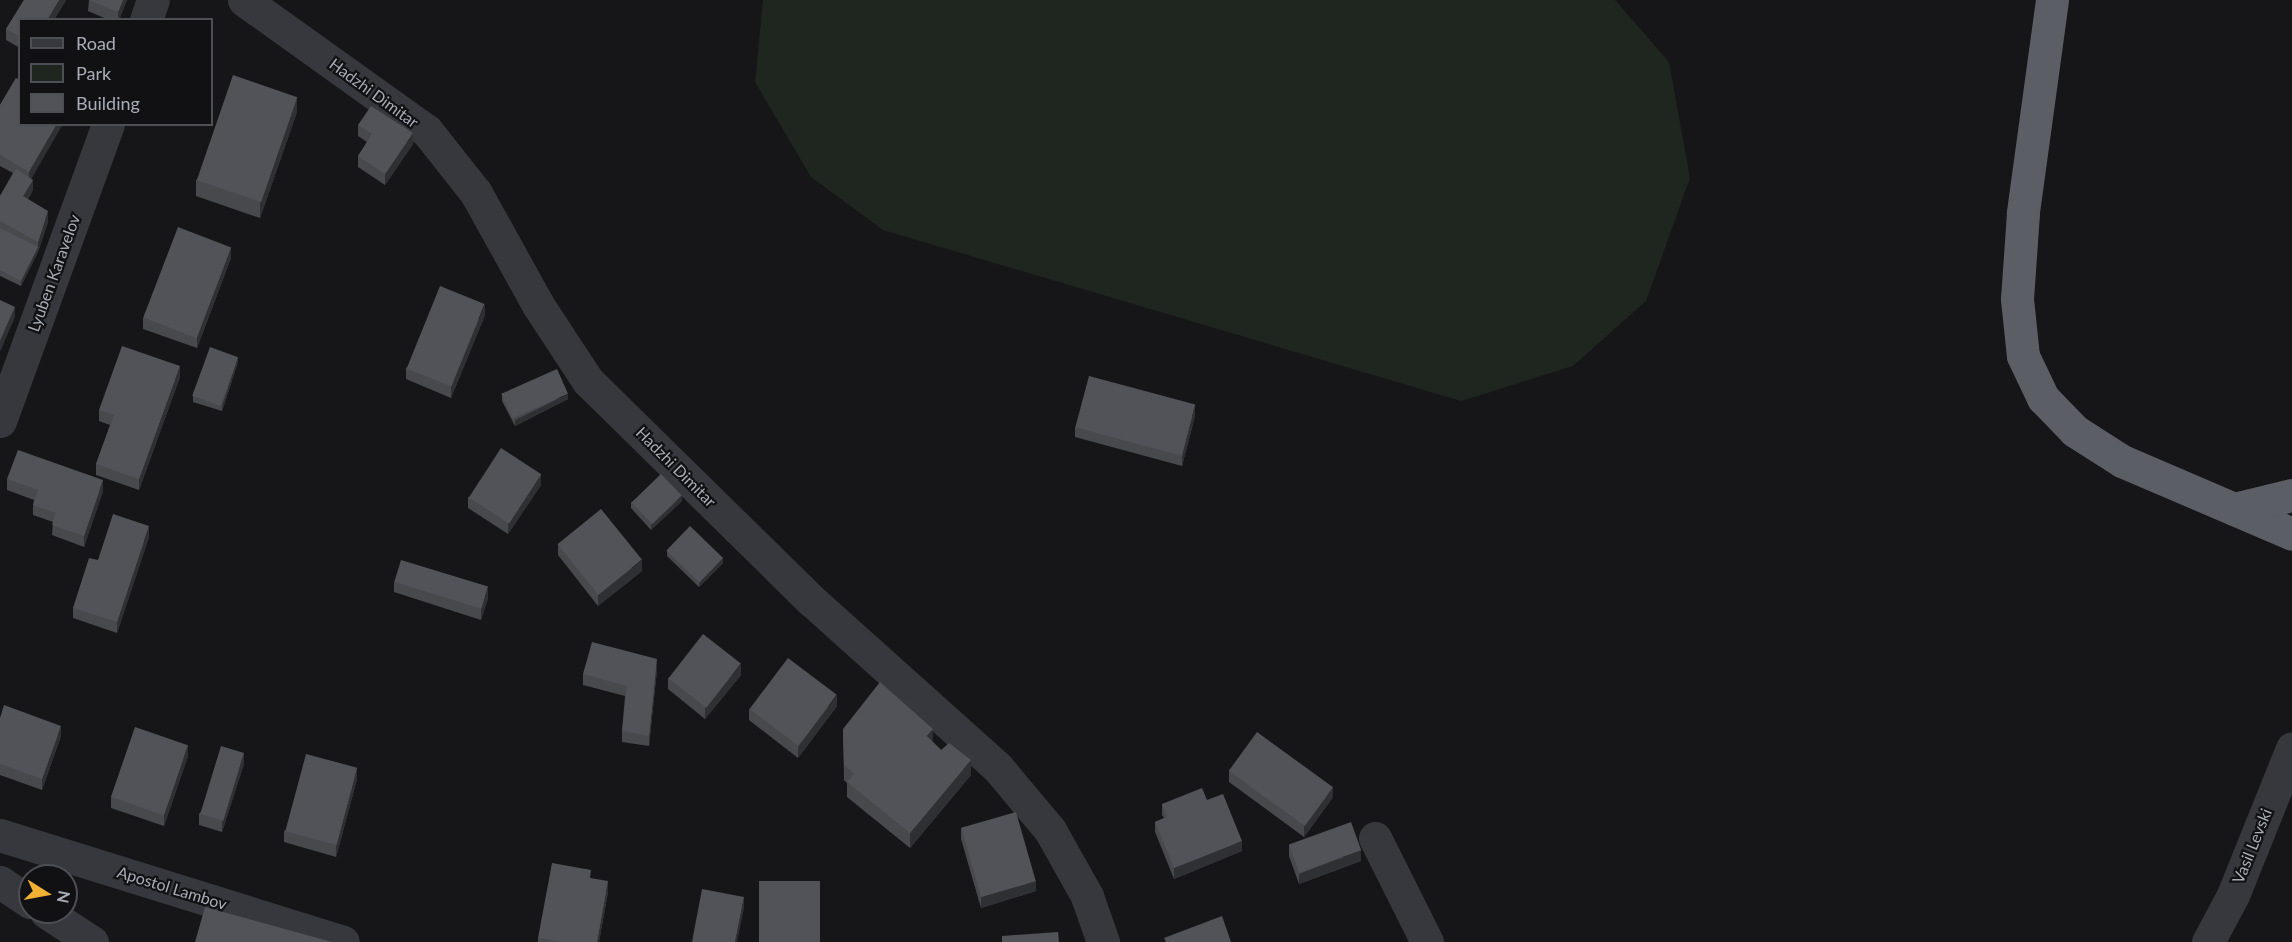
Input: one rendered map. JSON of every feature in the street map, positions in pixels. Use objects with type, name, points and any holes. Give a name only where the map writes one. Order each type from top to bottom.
[{"type":"highway","points":[[2052,0],[2023,213],[2017,299],[2023,356],[2043,398],[2075,431],[2122,461],[2292,534]]},
{"type":"highway","points":[[2234,509],[2292,495]]},
{"type":"street","points":[[147,18],[153,0]]},
{"type":"street","name":"Hadzhi Dimitar","points":[[244,0],[427,131],[477,193],[538,305],[588,381],[811,600],[998,768],[1050,830],[1088,896],[1103,942]]},
{"type":"street","name":"Lyuben Karavelov","points":[[0,421],[107,126]]},
{"type":"street","name":"Vasil Levski","points":[[2208,942],[2233,895],[2292,748]]},
{"type":"street","name":"Apostol Lambov","points":[[0,835],[344,942]]},
{"type":"street","points":[[1375,838],[1427,942]]},
{"type":"street","points":[[0,882],[18,894]]},
{"type":"street","points":[[64,924],[92,942]]},
{"type":"green space","points":[[763,0],[1615,0],[1669,62],[1690,178],[1646,301],[1573,366],[1461,401],[883,230],[811,177],[755,82]]},
{"type":"building","points":[[24,0],[59,0],[48,18],[18,18],[18,36],[6,29]]},
{"type":"building","points":[[89,0],[123,0],[118,12]]},
{"type":"building","points":[[233,75],[297,97],[261,202],[197,180]]},
{"type":"building","points":[[16,78],[18,79],[18,126],[56,126],[29,172],[0,155],[0,105]]},
{"type":"building","points":[[371,106],[413,133],[385,174],[358,156],[372,134],[358,125]]},
{"type":"building","points":[[16,169],[33,180],[23,196],[48,211],[38,242],[0,221],[0,196]]},
{"type":"building","points":[[178,227],[231,247],[196,338],[143,318]]},
{"type":"building","points":[[0,228],[38,247],[21,281],[0,270]]},
{"type":"building","points":[[440,286],[485,304],[451,387],[407,369]]},
{"type":"building","points":[[0,300],[15,307],[0,341]]},
{"type":"building","points":[[122,346],[180,366],[139,479],[96,464],[114,415],[99,410]]},
{"type":"building","points":[[210,347],[238,357],[220,406],[192,396]]},
{"type":"building","points":[[557,369],[568,394],[512,418],[501,394]]},
{"type":"building","points":[[1089,376],[1195,404],[1182,456],[1075,427]]},
{"type":"building","points":[[501,448],[541,474],[509,524],[469,497]]},
{"type":"building","points":[[18,450],[103,480],[84,536],[52,525],[56,513],[33,505],[38,490],[7,479]]},
{"type":"building","points":[[661,474],[682,496],[652,524],[632,502]]},
{"type":"building","points":[[601,509],[642,560],[598,595],[557,544]]},
{"type":"building","points":[[113,514],[149,526],[117,622],[73,608],[89,558],[98,560]]},
{"type":"building","points":[[690,526],[723,558],[699,582],[666,550]]},
{"type":"building","points":[[401,560],[488,587],[481,609],[394,582]]},
{"type":"building","points":[[703,634],[741,664],[706,708],[669,678]]},
{"type":"building","points":[[592,642],[657,659],[649,736],[622,731],[627,686],[583,674]]},
{"type":"building","points":[[788,658],[837,695],[798,746],[749,709]]},
{"type":"building","points":[[880,682],[933,729],[927,736],[941,750],[949,743],[971,760],[910,833],[847,782],[854,774],[844,765],[843,729]]},
{"type":"building","points":[[4,705],[61,726],[42,779],[0,764],[0,718]]},
{"type":"building","points":[[135,727],[188,745],[164,815],[111,797]]},
{"type":"building","points":[[1257,732],[1333,787],[1305,826],[1229,771]]},
{"type":"building","points":[[221,746],[244,753],[223,821],[200,814]]},
{"type":"building","points":[[306,754],[357,768],[336,845],[285,831]]},
{"type":"building","points":[[1202,788],[1207,800],[1223,794],[1242,841],[1174,868],[1155,822],[1167,817],[1162,804]]},
{"type":"building","points":[[1016,812],[1036,881],[981,897],[961,828]]},
{"type":"building","points":[[1351,822],[1361,850],[1299,873],[1289,845]]},
{"type":"building","points":[[552,863],[591,870],[590,878],[608,881],[597,942],[563,942],[538,938]]},
{"type":"building","points":[[759,881],[820,881],[820,942],[759,942]]},
{"type":"building","points":[[702,889],[744,897],[735,942],[692,942]]},
{"type":"building","points":[[205,907],[332,942],[195,942]]},
{"type":"building","points":[[1222,916],[1231,942],[1166,942],[1164,938]]},
{"type":"building","points":[[1058,932],[1059,942],[1002,942],[1002,936]]}]
